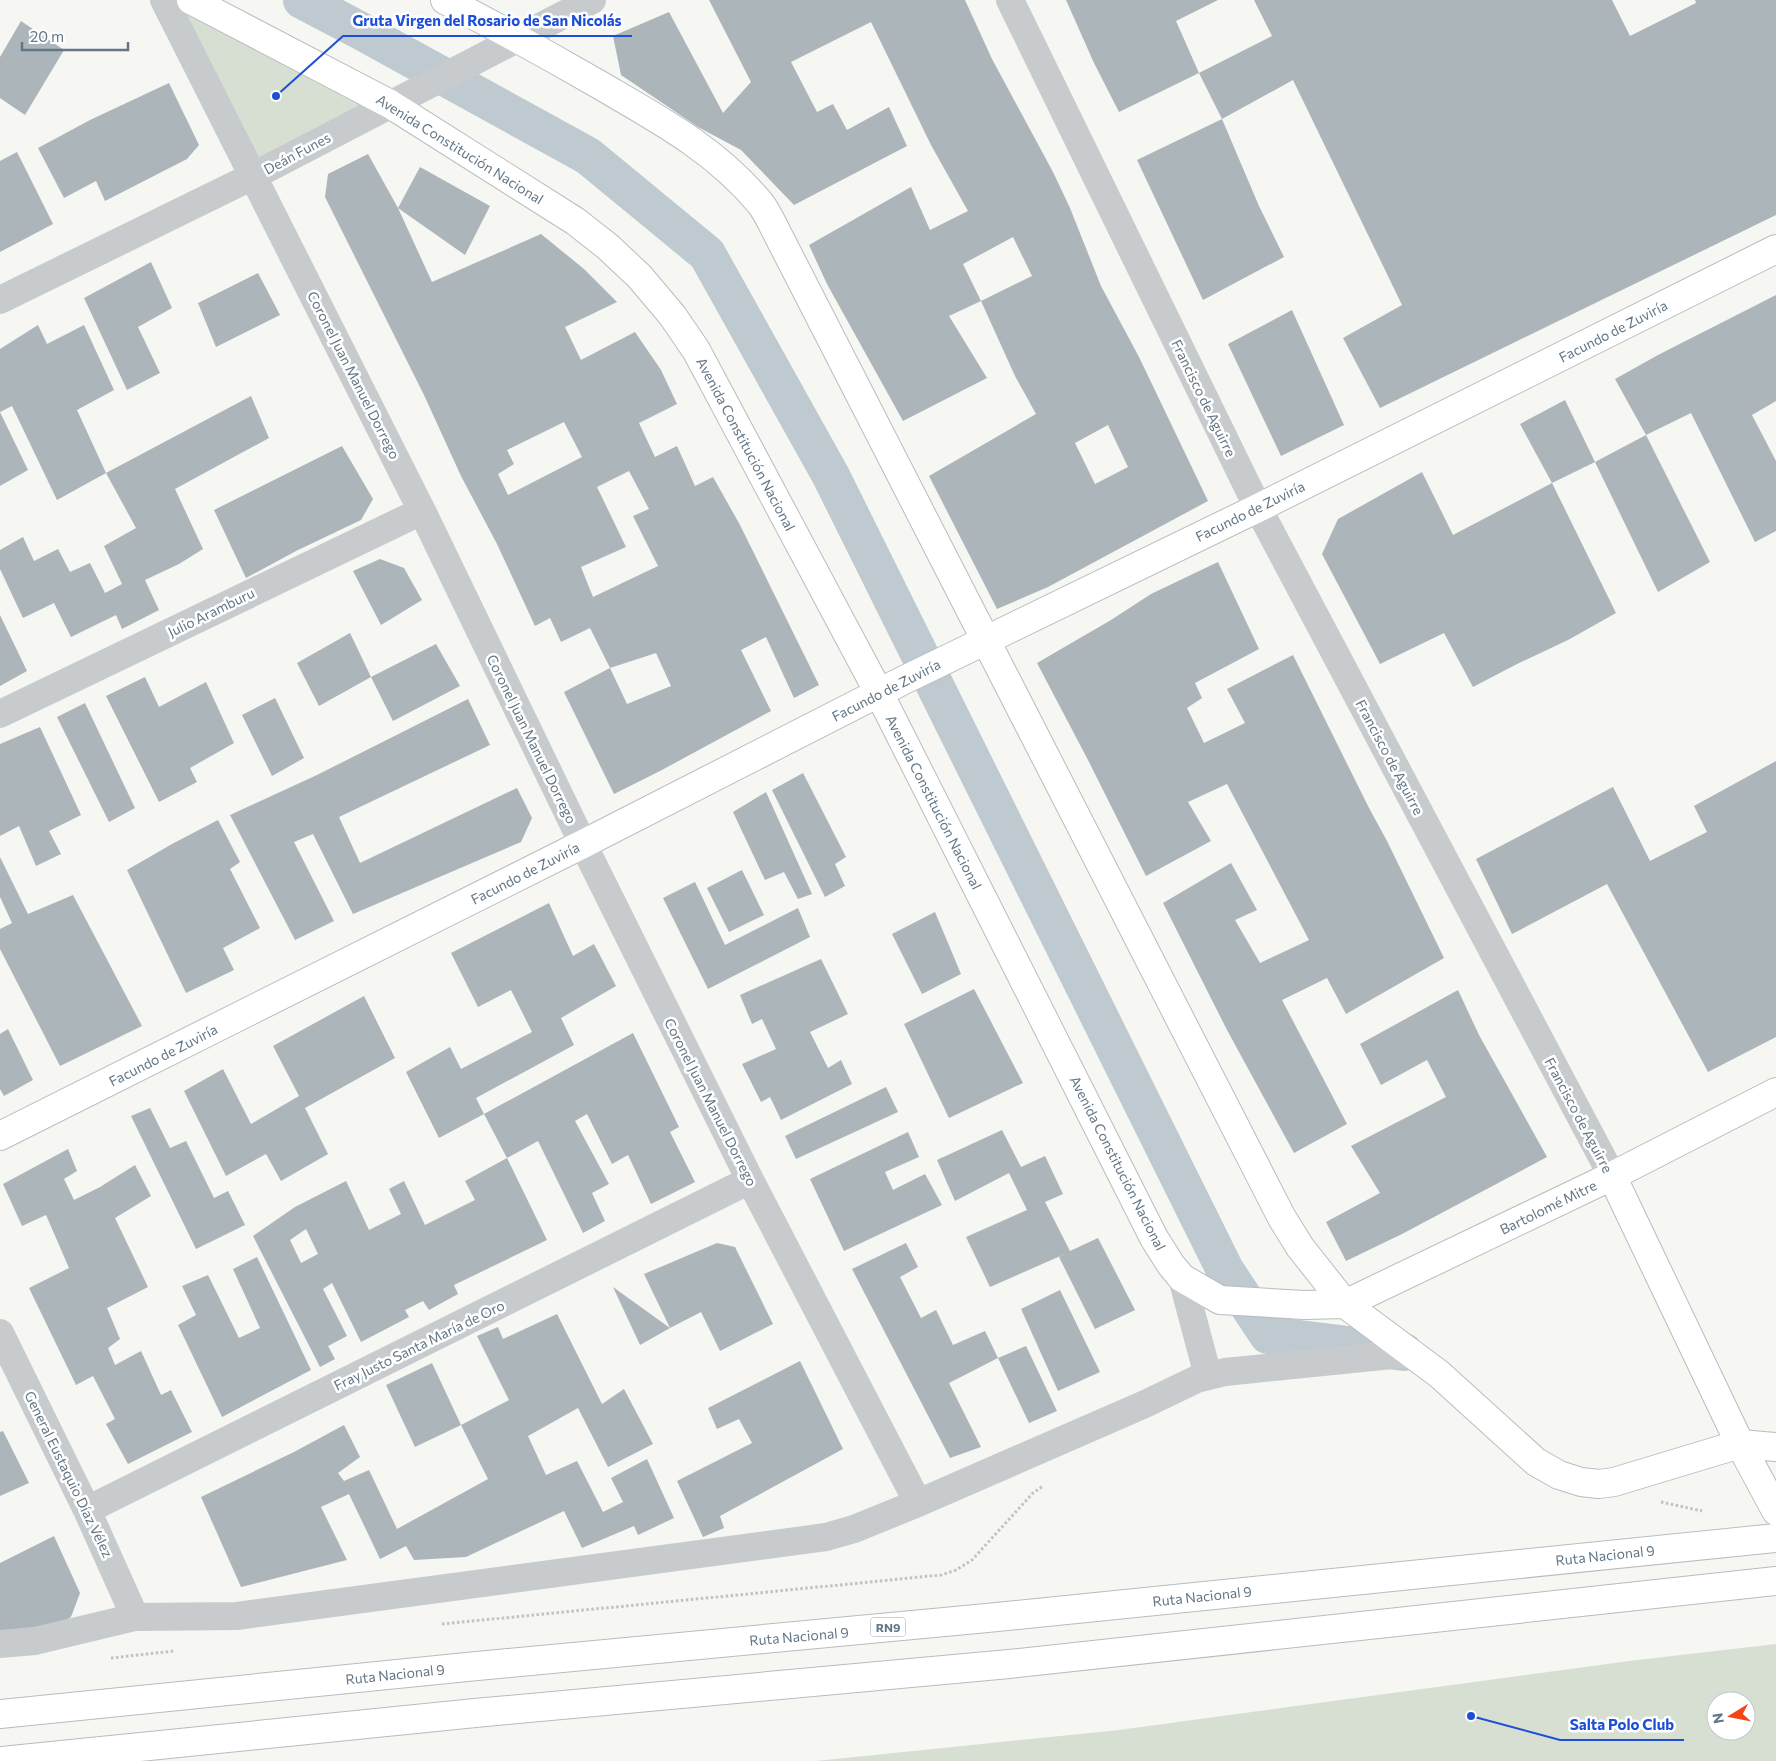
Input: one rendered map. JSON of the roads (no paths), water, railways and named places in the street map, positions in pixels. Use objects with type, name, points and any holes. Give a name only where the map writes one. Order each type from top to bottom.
[{"type":"main road","name":"Avenida Constitución Nacional","points":[[191,0],[391,104],[575,221],[607,246],[626,264],[672,316],[696,350],[879,693],[1154,1238],[1171,1265],[1182,1278],[1220,1300],[1304,1305],[1346,1304]]},
{"type":"main road","points":[[445,0],[517,38],[679,131],[712,156],[761,204],[1282,1218],[1300,1247],[1346,1304],[1439,1374],[1536,1462],[1559,1475],[1581,1482],[1598,1484],[1614,1482],[1740,1444],[1776,1447]]},
{"type":"main road","name":"Facundo de Zuviría","points":[[0,1136],[583,844],[904,680],[1258,508],[1776,249]]},
{"type":"main road","name":"Bartolomé Mitre","points":[[1346,1304],[1612,1176],[1776,1092]]},
{"type":"main road","name":"Francisco de Aguirre","points":[[1612,1176],[1740,1444],[1776,1511]]},
{"type":"main road","name":"Ruta Nacional 9","points":[[0,1714],[477,1666],[978,1619],[1776,1538]]},
{"type":"main road","points":[[2,1761],[475,1712],[1018,1663],[1776,1581]]},
{"type":"street","name":"Coronel Juan Manuel Dorrego","points":[[164,0],[422,510],[583,844],[750,1180],[918,1503]]},
{"type":"street","name":"Deán Funes","points":[[0,300],[253,176],[592,0]]},
{"type":"street","name":"Francisco de Aguirre","points":[[1010,0],[1258,508],[1612,1176]]},
{"type":"street","name":"Julio Aramburu","points":[[0,714],[422,510]]},
{"type":"street","name":"Fray Justo Santa María de Oro","points":[[87,1510],[750,1180]]},
{"type":"street","points":[[1182,1278],[1208,1376]]},
{"type":"street","name":"General Eustaquio Díaz Vélez","points":[[0,1333],[87,1510],[135,1617]]},
{"type":"street","points":[[0,1644],[35,1641],[135,1617],[237,1616],[826,1537],[854,1529],[918,1503],[1145,1404],[1197,1379],[1225,1372],[1412,1353]]},
{"type":"waterway","points":[[302,0],[588,156],[707,254],[831,476],[1225,1270],[1268,1335],[1404,1352]]},
{"type":"place","name":"Gruta Virgen del Rosario de San Nicolás","points":[[276,96]]},
{"type":"place","name":"Salta Polo Club","points":[[1471,1716]]}]
